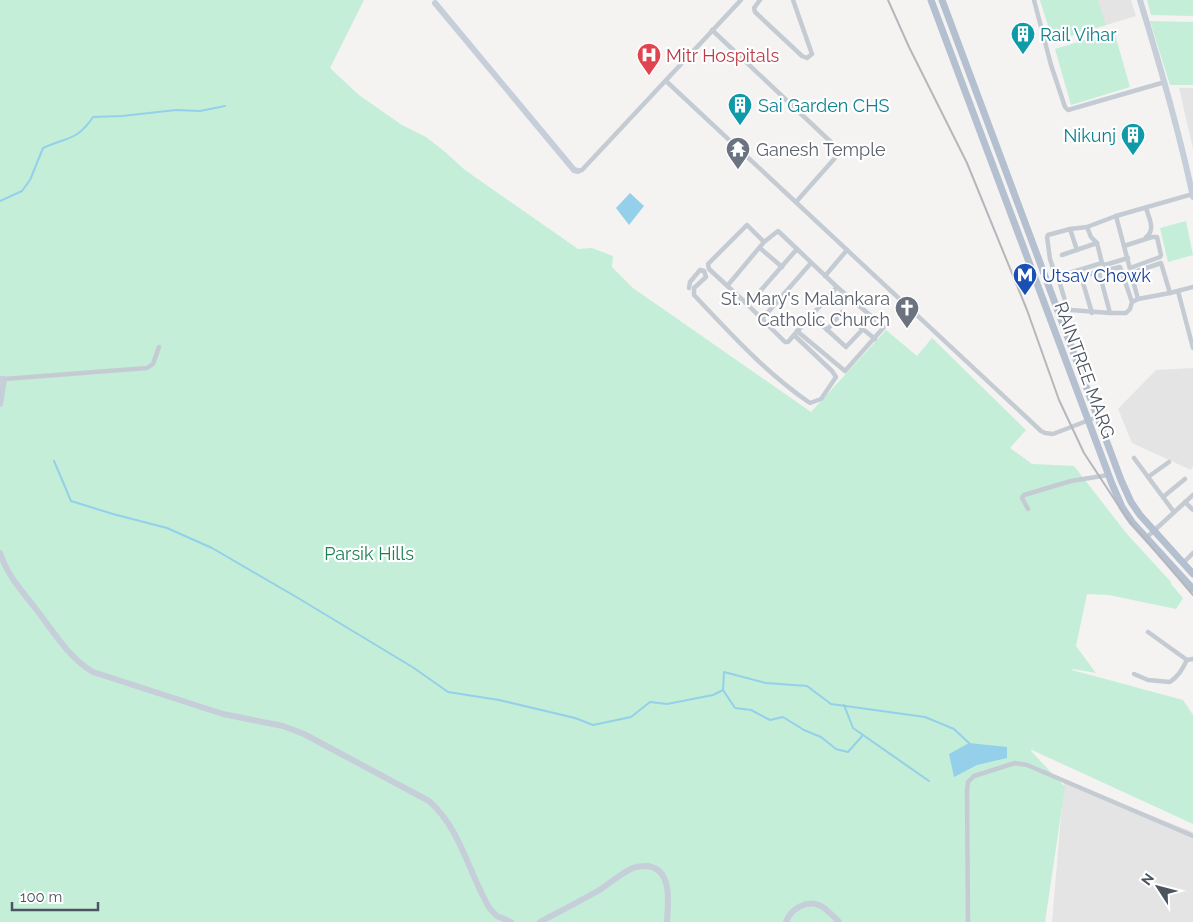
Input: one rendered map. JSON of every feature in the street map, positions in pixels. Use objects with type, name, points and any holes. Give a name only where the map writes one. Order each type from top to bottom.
[{"type":"main road","name":"RAINTREE MARG","points":[[931,0],[1108,475],[1122,507],[1146,538],[1193,589]]},
{"type":"main road","name":"RAINTREE MARG","points":[[942,0],[1097,417],[1131,502],[1154,532],[1193,574]]},
{"type":"street","points":[[435,4],[574,170],[578,171],[582,170],[742,0]]},
{"type":"street","points":[[760,0],[754,8],[755,12],[802,56],[807,58],[812,54],[793,0]]},
{"type":"street","points":[[1034,0],[1051,65],[1065,107],[1068,110],[1164,82]]},
{"type":"street","points":[[1128,258],[1105,265],[1102,263],[1056,277],[1046,237],[1193,196],[1164,82],[1140,0]]},
{"type":"street","points":[[712,30],[833,144],[837,152],[835,158],[796,202]]},
{"type":"street","points":[[666,81],[1041,431],[1053,434],[1097,417]]},
{"type":"street","points":[[1124,246],[1150,234],[1152,228],[1146,208]]},
{"type":"street","points":[[1116,216],[1138,299]]},
{"type":"street","points":[[764,242],[747,225],[708,264],[709,269],[728,285],[785,342],[788,342],[836,287]]},
{"type":"street","points":[[1087,227],[1091,237],[1097,244],[1102,263]]},
{"type":"street","points":[[1070,229],[1077,250]]},
{"type":"street","points":[[728,285],[764,242],[778,231],[836,287],[883,325],[883,329],[845,371],[796,333]]},
{"type":"street","points":[[1124,246],[1157,237],[1160,257],[1131,268]]},
{"type":"street","points":[[1062,255],[1097,244]]},
{"type":"street","points":[[760,248],[782,267]]},
{"type":"street","points":[[748,305],[797,250]]},
{"type":"street","points":[[824,276],[847,250]]},
{"type":"street","points":[[762,319],[811,263]]},
{"type":"street","points":[[1120,268],[1132,302],[1126,314],[1092,313],[1071,310],[1068,307],[1060,284],[1063,280],[1118,266],[1120,268],[1131,268],[1161,263],[1193,348]]},
{"type":"street","points":[[689,288],[690,282],[700,270],[704,271],[706,277],[694,288],[694,295],[758,363],[790,390],[810,403],[818,402],[825,395],[836,377],[832,370],[796,333]]},
{"type":"street","points":[[1099,272],[1110,314]]},
{"type":"street","points":[[1081,276],[1092,313]]},
{"type":"street","points":[[1170,285],[1173,292]]},
{"type":"street","points":[[1132,302],[1193,287]]},
{"type":"street","points":[[827,330],[842,312],[874,339]]},
{"type":"street","points":[[811,315],[846,347],[863,329]]},
{"type":"street","points":[[0,404],[2,379],[147,368],[153,364],[159,347]]},
{"type":"street","points":[[1134,458],[1174,512]]},
{"type":"street","points":[[1148,477],[1169,462]]},
{"type":"street","points":[[1028,509],[1022,498],[1024,495],[1071,481],[1108,475]]},
{"type":"street","points":[[1163,497],[1185,479]]},
{"type":"street","points":[[1146,538],[1193,495]]},
{"type":"street","points":[[1185,502],[1193,510]]},
{"type":"street","points":[[0,553],[14,582],[68,651],[85,668],[223,714],[283,726],[304,734],[429,801],[450,824],[490,909],[497,916],[510,922]]},
{"type":"street","points":[[1183,563],[1193,553]]},
{"type":"street","points":[[1148,632],[1187,660],[1193,659]]},
{"type":"street","points":[[1134,674],[1148,680],[1170,682],[1176,678],[1187,660]]},
{"type":"street","points":[[968,922],[967,790],[968,782],[974,776],[1015,763],[1027,765],[1193,836]]},
{"type":"street","points":[[540,922],[600,889],[631,869],[643,866],[655,868],[664,877],[666,883],[667,922]]},
{"type":"street","points":[[786,922],[792,912],[810,903],[826,908],[839,922]]},
{"type":"shaded area","points":[[1040,0],[1131,0],[1136,16],[1053,41]]},
{"type":"shaded area","points":[[1179,88],[1193,88],[1193,149]]},
{"type":"shaded area","points":[[1193,368],[1193,466],[1191,470],[1132,443],[1118,409],[1156,370]]},
{"type":"shaded area","points":[[1064,781],[1193,832],[1193,922],[1052,922]]},
{"type":"green space","name":"Parsik Hills","points":[[0,0],[364,0],[330,68],[359,95],[402,125],[426,137],[465,170],[578,249],[592,248],[613,256],[612,267],[633,288],[811,412],[886,330],[917,356],[932,338],[1026,430],[1010,448],[1032,464],[1074,466],[1127,534],[1171,582],[1183,598],[1176,609],[1109,595],[1087,594],[1076,646],[1096,673],[1072,670],[1183,700],[1193,715],[1193,824],[1032,750],[1036,741],[1031,751],[1065,787],[1045,922],[0,922]]},
{"type":"green space","points":[[1040,0],[1098,0],[1106,25],[1053,41]]},
{"type":"green space","points":[[1147,0],[1193,0],[1193,16],[1151,15]]},
{"type":"green space","points":[[1150,21],[1193,22],[1193,85],[1170,85]]},
{"type":"green space","points":[[1114,31],[1130,87],[1071,105],[1055,49]]},
{"type":"green space","points":[[1186,221],[1193,255],[1168,262],[1160,228]]},
{"type":"water","points":[[630,193],[644,206],[629,225],[616,208]]},
{"type":"water","points":[[969,743],[1007,747],[1007,758],[977,765],[954,777],[949,754]]},
{"type":"waterway","points":[[0,201],[22,191],[30,180],[43,148],[76,134],[93,117],[176,110],[200,111],[225,106]]},
{"type":"waterway","points":[[54,461],[71,501],[167,528],[212,548],[414,668],[448,692],[499,700],[575,718],[593,725],[631,717],[650,702],[667,704],[713,695],[723,690],[724,672],[766,683],[807,686],[831,704],[925,717],[954,729],[970,744]]},
{"type":"waterway","points":[[723,690],[735,708],[751,710],[770,720],[783,717],[804,730],[821,737],[836,749],[848,752],[863,735]]},
{"type":"waterway","points":[[844,705],[853,728],[929,781]]},
{"type":"railway","points":[[888,0],[909,47],[967,163],[1027,310],[1059,400],[1084,453],[1126,517],[1193,595]]},
{"type":"place","name":"Rail Vihar","points":[[1023,55]]},
{"type":"place","name":"Mitr Hospitals","points":[[649,76]]},
{"type":"place","name":"Sai Garden CHS","points":[[740,126]]},
{"type":"place","name":"Nikunj","points":[[1133,156]]},
{"type":"place","name":"Ganesh Temple","points":[[738,170]]},
{"type":"place","name":"Utsav Chowk","points":[[1025,296]]},
{"type":"place","name":"St. Mary's Malankara Catholic Church","points":[[907,329]]}]
